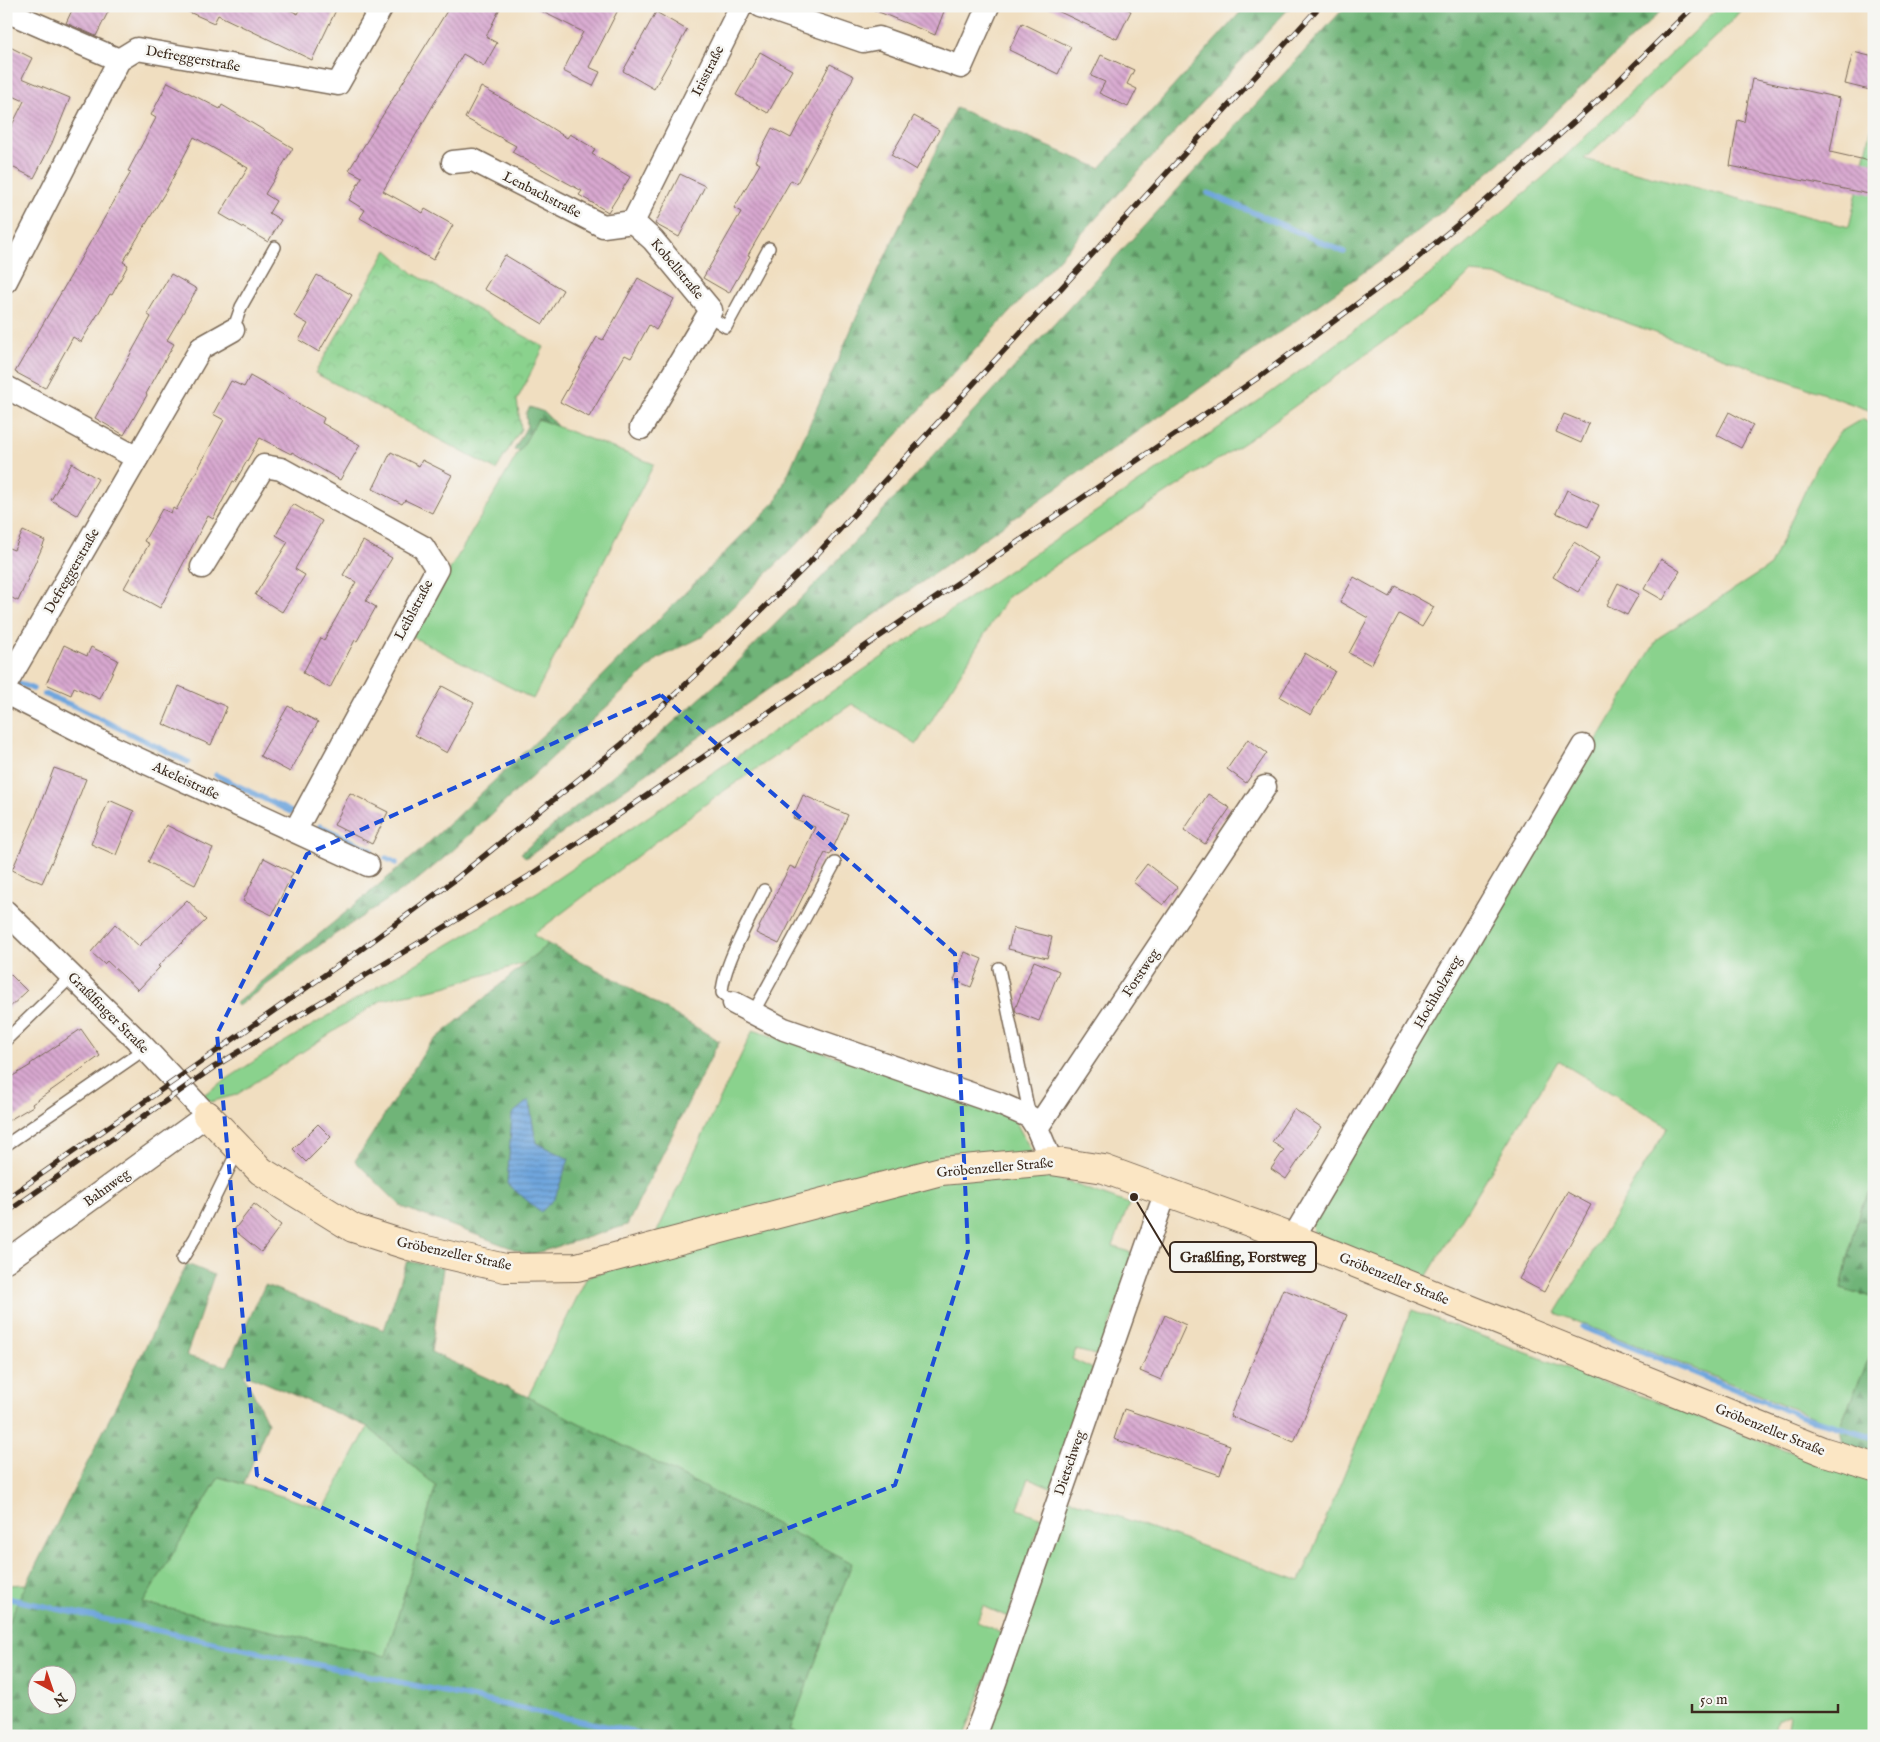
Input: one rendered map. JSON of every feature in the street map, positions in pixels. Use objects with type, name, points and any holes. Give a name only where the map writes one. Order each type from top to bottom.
[{"type":"street","name":"Defreggerstraße","points":[[119,60],[137,50],[338,84],[382,6]]},
{"type":"street","name":"Irisstraße","points":[[633,222],[741,6]]},
{"type":"street","points":[[761,6],[864,42],[879,38],[961,67],[988,6]]},
{"type":"street","points":[[6,11],[119,60],[6,281]]},
{"type":"street","name":"Lenbachstraße","points":[[453,162],[473,160],[603,226],[633,222]]},
{"type":"street","name":"Kobellstraße","points":[[633,222],[653,240],[711,310],[641,428]]},
{"type":"street","name":"Defreggerstraße","points":[[6,684],[201,348],[233,330]]},
{"type":"street","points":[[6,387],[137,458]]},
{"type":"street","name":"Leiblstraße","points":[[202,567],[264,466],[281,469],[423,546],[437,569],[295,831]]},
{"type":"street","name":"Akeleistraße","points":[[6,693],[112,746],[368,865]]},
{"type":"street","name":"Hochholzweg","points":[[1293,1238],[1583,746]]},
{"type":"street","name":"Forstweg","points":[[1034,1123],[1265,787]]},
{"type":"street","name":"Graßlfinger Straße","points":[[6,912],[145,1049],[207,1115]]},
{"type":"street","points":[[743,1008],[784,1029],[1000,1104],[1034,1123],[1051,1161]]},
{"type":"street","name":"Gröbenzeller Straße","points":[[207,1115],[261,1171],[352,1228],[409,1246],[505,1268],[577,1267],[941,1171],[1051,1161],[1104,1169],[1293,1238],[1822,1451],[1874,1467]]},
{"type":"street","name":"Bahnweg","points":[[6,1261],[207,1115]]},
{"type":"street","name":"Dietschweg","points":[[975,1736],[1166,1191]]},
{"type":"lane","points":[[233,330],[241,307],[275,248]]},
{"type":"lane","points":[[708,315],[726,327],[769,248]]},
{"type":"lane","points":[[764,890],[730,962],[723,982],[722,993],[743,1008],[835,863]]},
{"type":"lane","points":[[999,968],[1034,1123]]},
{"type":"lane","points":[[6,1040],[72,976]]},
{"type":"lane","points":[[6,1145],[145,1049]]},
{"type":"lane","points":[[182,1259],[195,1238],[239,1148]]},
{"type":"highlighted area","points":[[661,695],[955,954],[968,1251],[895,1485],[553,1623],[257,1475],[217,1034],[307,854]]},
{"type":"green space","points":[[1246,6],[1291,6],[793,548],[702,637],[659,658],[450,853],[416,881],[328,939],[238,1006],[235,1004],[421,850],[564,715],[776,501],[861,307],[956,108],[1100,168]]},
{"type":"green space","points":[[1346,6],[1666,6],[1523,143],[1392,252],[1249,354],[526,858],[521,853],[631,760],[714,686],[822,577]]},
{"type":"green space","points":[[1720,6],[1744,6],[1729,24],[1584,159],[1849,227],[1874,118],[1874,412],[1495,275],[1470,273],[1445,297],[1248,440],[1008,596],[917,744],[852,704],[715,797],[533,935],[548,944],[525,963],[444,987],[382,1000],[236,1095],[210,1102],[203,1095],[274,1048],[539,891],[1273,391],[1428,276],[1548,173]]},
{"type":"green space","points":[[387,250],[414,274],[544,347],[517,400],[521,429],[496,470],[315,373]]},
{"type":"green space","points":[[530,407],[544,412],[557,426],[538,419],[520,451],[514,450],[527,426],[526,413]]},
{"type":"green space","points":[[538,419],[654,464],[533,699],[411,636]]},
{"type":"green space","points":[[1862,419],[1874,426],[1874,1187],[1860,1209],[1841,1288],[1874,1298],[1874,1348],[1839,1427],[1556,1313],[1668,1127],[1558,1061],[1425,1279],[1314,1233],[1311,1223],[1658,638],[1770,566],[1818,463],[1840,432]]},
{"type":"green space","points":[[548,944],[613,978],[719,1041],[627,1225],[530,1255],[402,1207],[355,1161],[429,1045]]},
{"type":"green space","points":[[753,1030],[1011,1113],[1043,1173],[1129,1204],[1113,1246],[1134,1254],[1099,1356],[1076,1350],[1072,1359],[1093,1369],[1053,1488],[1029,1478],[1018,1509],[1042,1518],[1008,1617],[983,1606],[977,1622],[1003,1633],[964,1736],[809,1736],[790,1730],[852,1563],[528,1397],[587,1277],[644,1259]]},
{"type":"green space","points":[[1874,1188],[1874,1298],[1841,1288],[1860,1209]]},
{"type":"green space","points":[[407,1261],[443,1268],[431,1352],[528,1397],[852,1563],[790,1730],[809,1736],[6,1736],[6,1629],[17,1603],[187,1264],[214,1275],[186,1356],[227,1366],[265,1285],[384,1330]],"holes":[[[243,1373],[368,1427],[436,1486],[386,1656],[143,1603],[219,1477],[244,1484],[268,1423]]]},
{"type":"green space","points":[[1412,1310],[1874,1483],[1874,1712],[1870,1736],[1786,1736],[1789,1714],[1777,1720],[1773,1736],[983,1736],[1066,1498],[1300,1581]]},
{"type":"green space","points":[[1874,1348],[1874,1453],[1842,1444],[1839,1427]]},
{"type":"green space","points":[[368,1427],[436,1486],[386,1657],[143,1603],[219,1477],[324,1509]]},
{"type":"green space","points":[[27,1584],[6,1630],[6,1585]]},
{"type":"water","points":[[529,1100],[536,1143],[569,1159],[555,1198],[541,1212],[507,1184],[512,1114]]},
{"type":"building","points":[[74,6],[111,6],[96,36],[66,23]]},
{"type":"building","points":[[175,6],[282,6],[298,14],[302,6],[338,6],[312,60],[218,15],[214,23]]},
{"type":"building","points":[[450,6],[501,6],[486,37],[497,43],[484,66],[463,54],[383,191],[423,213],[425,209],[453,225],[433,260],[360,218],[365,210],[349,200],[362,177],[349,170]]},
{"type":"building","points":[[531,6],[620,6],[589,67],[600,72],[593,86],[563,71],[583,32]]},
{"type":"building","points":[[864,6],[946,6],[935,35]]},
{"type":"building","points":[[1047,6],[1121,6],[1131,11],[1117,39]]},
{"type":"building","points":[[656,12],[687,30],[654,89],[623,71]]},
{"type":"building","points":[[1022,23],[1071,47],[1058,74],[1009,50]]},
{"type":"building","points":[[6,45],[32,58],[22,78],[70,98],[52,143],[34,178],[6,164],[6,137],[24,101],[13,96],[6,110]]},
{"type":"building","points":[[760,52],[792,70],[768,113],[736,95]]},
{"type":"building","points":[[1853,52],[1874,57],[1874,91],[1845,84]]},
{"type":"building","points":[[1101,55],[1134,70],[1127,84],[1137,89],[1128,107],[1099,93],[1105,82],[1091,76]]},
{"type":"building","points":[[830,64],[854,76],[797,183],[791,180],[748,255],[750,256],[729,293],[703,278],[741,212],[734,208],[760,164],[755,161],[772,128],[791,138]]},
{"type":"building","points":[[1752,79],[1840,98],[1830,152],[1874,162],[1874,195],[1730,166],[1738,120],[1744,122]]},
{"type":"building","points":[[168,82],[220,109],[222,105],[293,148],[265,194],[276,201],[269,213],[281,220],[268,242],[220,214],[248,168],[194,137],[166,191],[123,262],[128,265],[112,295],[110,294],[81,342],[73,337],[45,388],[15,372],[131,172],[128,171],[156,118],[151,115]]},
{"type":"building","points":[[481,87],[567,138],[570,134],[595,149],[592,154],[630,177],[608,212],[579,195],[582,191],[512,152],[516,146],[465,118]]},
{"type":"building","points":[[914,116],[939,130],[916,170],[891,155]]},
{"type":"building","points":[[680,174],[705,186],[679,237],[655,224]]},
{"type":"building","points":[[505,255],[563,290],[543,324],[484,289]]},
{"type":"building","points":[[171,274],[197,289],[167,340],[174,344],[124,435],[95,418],[151,317],[147,314]]},
{"type":"building","points":[[317,275],[352,295],[319,352],[299,340],[308,324],[294,316]]},
{"type":"building","points":[[638,278],[674,299],[656,330],[649,325],[631,358],[625,355],[589,417],[560,402],[597,337],[603,340]]},
{"type":"building","points":[[250,376],[324,418],[322,423],[360,445],[340,480],[292,452],[291,454],[260,438],[235,482],[233,481],[213,519],[208,516],[160,608],[124,588],[149,544],[144,541],[162,509],[171,513],[173,508],[176,510],[224,420],[213,414],[231,381],[244,387]]},
{"type":"building","points":[[1729,412],[1753,425],[1741,448],[1717,435]]},
{"type":"building","points":[[1564,414],[1589,424],[1581,443],[1556,432]]},
{"type":"building","points":[[391,452],[419,466],[422,460],[452,475],[432,513],[405,500],[402,504],[373,489]]},
{"type":"building","points":[[72,463],[98,479],[77,515],[51,500]]},
{"type":"building","points":[[1567,490],[1599,505],[1588,527],[1556,513]]},
{"type":"building","points":[[293,504],[322,521],[295,569],[305,575],[282,612],[255,595],[288,542],[276,535]]},
{"type":"building","points":[[23,531],[45,541],[18,601],[6,595],[6,547],[14,550]]},
{"type":"building","points":[[363,541],[392,558],[366,601],[376,607],[357,641],[355,640],[330,688],[303,673],[321,638],[324,640],[356,582],[343,575]]},
{"type":"building","points":[[1574,542],[1599,558],[1578,592],[1553,577]]},
{"type":"building","points":[[1661,559],[1680,571],[1663,600],[1644,589]]},
{"type":"building","points":[[1354,577],[1390,597],[1396,586],[1434,607],[1422,627],[1399,614],[1371,665],[1349,653],[1368,618],[1340,602]]},
{"type":"building","points":[[1618,583],[1639,594],[1627,615],[1607,605]]},
{"type":"building","points":[[64,645],[87,656],[91,647],[118,660],[100,699],[74,687],[71,695],[46,684]]},
{"type":"building","points":[[1305,653],[1335,671],[1311,715],[1280,697]]},
{"type":"building","points":[[179,686],[227,707],[211,745],[163,724]]},
{"type":"building","points":[[442,686],[474,703],[447,753],[415,735]]},
{"type":"building","points":[[288,706],[318,722],[290,772],[260,756]]},
{"type":"building","points":[[1248,739],[1267,753],[1246,783],[1227,769]]},
{"type":"building","points":[[54,768],[86,779],[65,833],[42,883],[12,870]]},
{"type":"building","points":[[350,793],[388,812],[372,844],[334,825]]},
{"type":"building","points":[[1208,794],[1230,808],[1205,844],[1184,830]]},
{"type":"building","points":[[803,795],[848,815],[830,855],[825,853],[779,944],[756,933],[790,866],[796,869],[815,827],[793,818]]},
{"type":"building","points":[[109,800],[134,811],[116,855],[91,844]]},
{"type":"building","points":[[166,825],[213,848],[195,885],[148,862]]},
{"type":"building","points":[[264,858],[293,873],[272,915],[243,901]]},
{"type":"building","points":[[1147,864],[1177,887],[1163,905],[1133,882]]},
{"type":"building","points":[[187,900],[206,920],[158,966],[160,967],[138,990],[107,961],[104,964],[91,952],[115,924],[139,946]]},
{"type":"building","points":[[1013,928],[1052,937],[1047,958],[1008,949]]},
{"type":"building","points":[[965,952],[982,959],[971,987],[954,980]]},
{"type":"building","points":[[1034,961],[1059,971],[1039,1021],[1016,1012],[1015,1009]]},
{"type":"building","points":[[6,970],[27,991],[6,1011]]},
{"type":"building","points":[[81,1029],[100,1056],[32,1104],[33,1106],[6,1122],[6,1080],[31,1065]]},
{"type":"building","points":[[1294,1109],[1321,1127],[1286,1179],[1271,1169],[1284,1150],[1272,1142]]},
{"type":"building","points":[[318,1124],[331,1137],[306,1162],[293,1149]]},
{"type":"building","points":[[1567,1192],[1591,1205],[1544,1292],[1519,1279]]},
{"type":"building","points":[[254,1204],[281,1225],[261,1252],[234,1230]]},
{"type":"building","points":[[1283,1289],[1347,1315],[1294,1442],[1230,1416]]},
{"type":"building","points":[[1165,1315],[1186,1325],[1161,1380],[1140,1371]]},
{"type":"building","points":[[1124,1409],[1230,1445],[1220,1475],[1114,1439]]},
{"type":"waterway","points":[[1208,193],[1344,252]]},
{"type":"waterway","points":[[19,683],[33,689]]},
{"type":"waterway","points":[[44,694],[76,707],[188,762]]},
{"type":"waterway","points":[[216,775],[291,812]]},
{"type":"waterway","points":[[320,826],[371,850]]},
{"type":"waterway","points":[[386,858],[396,863]]},
{"type":"waterway","points":[[1582,1327],[1800,1416],[1874,1437]]},
{"type":"waterway","points":[[6,1598],[651,1736]]},
{"type":"railway","points":[[6,1199],[363,948],[452,882],[621,745],[702,669],[809,563],[1320,6]]},
{"type":"railway","points":[[6,1213],[214,1067],[529,876],[1262,375],[1405,268],[1472,213],[1604,95],[1694,6]]},
{"type":"place","name":"Graßlfing, Forstweg","points":[[1134,1197]]}]
